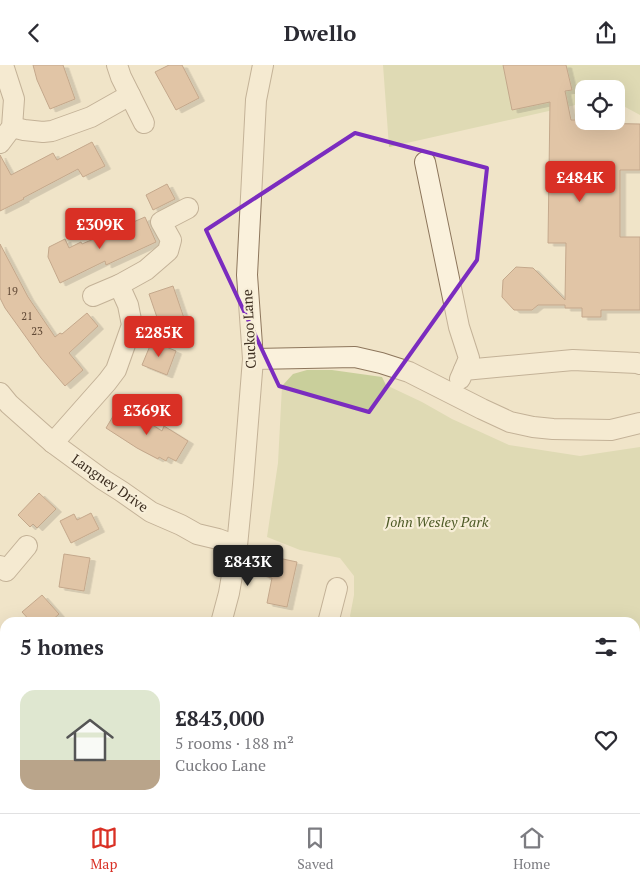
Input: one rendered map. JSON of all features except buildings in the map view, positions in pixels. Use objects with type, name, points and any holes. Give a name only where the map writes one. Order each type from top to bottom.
[{"type":"street","points":[[0,143],[12,127],[14,99],[3,65]]},
{"type":"street","name":"Cuckoo Lane","points":[[227,617],[237,546],[253,359],[247,275],[256,100],[264,65]]},
{"type":"street","points":[[118,68],[144,123]]},
{"type":"street","points":[[12,127],[43,132],[52,131],[91,117],[130,95]]},
{"type":"street","points":[[425,162],[459,327],[469,358],[455,395]]},
{"type":"street","points":[[93,296],[119,285],[146,270],[168,251],[171,240],[161,221],[188,208]]},
{"type":"street","points":[[53,443],[116,370],[132,325],[128,305],[119,285]]},
{"type":"street","points":[[253,359],[355,357],[381,363],[409,372],[510,422],[533,427],[611,430],[640,423]]},
{"type":"street","points":[[464,370],[573,360],[640,364]]},
{"type":"street","name":"Langney Drive","points":[[0,393],[9,404],[53,443],[151,512],[197,534],[237,546]]},
{"type":"street","points":[[2,572],[27,546]]},
{"type":"street","points":[[330,617],[337,588]]},
{"type":"highlighted area","points":[[355,133],[487,168],[477,260],[369,412],[279,386],[206,230]]},
{"type":"green space","points":[[383,65],[640,65],[640,115],[625,107],[625,80],[575,80],[575,105],[389,147]]},
{"type":"green space","name":"John Wesley Park","points":[[307,370],[332,370],[382,377],[386,385],[452,419],[509,445],[580,456],[640,447],[640,617],[350,617],[354,595],[354,576],[340,558],[300,550],[267,537],[278,463],[282,386],[293,374]]}]
